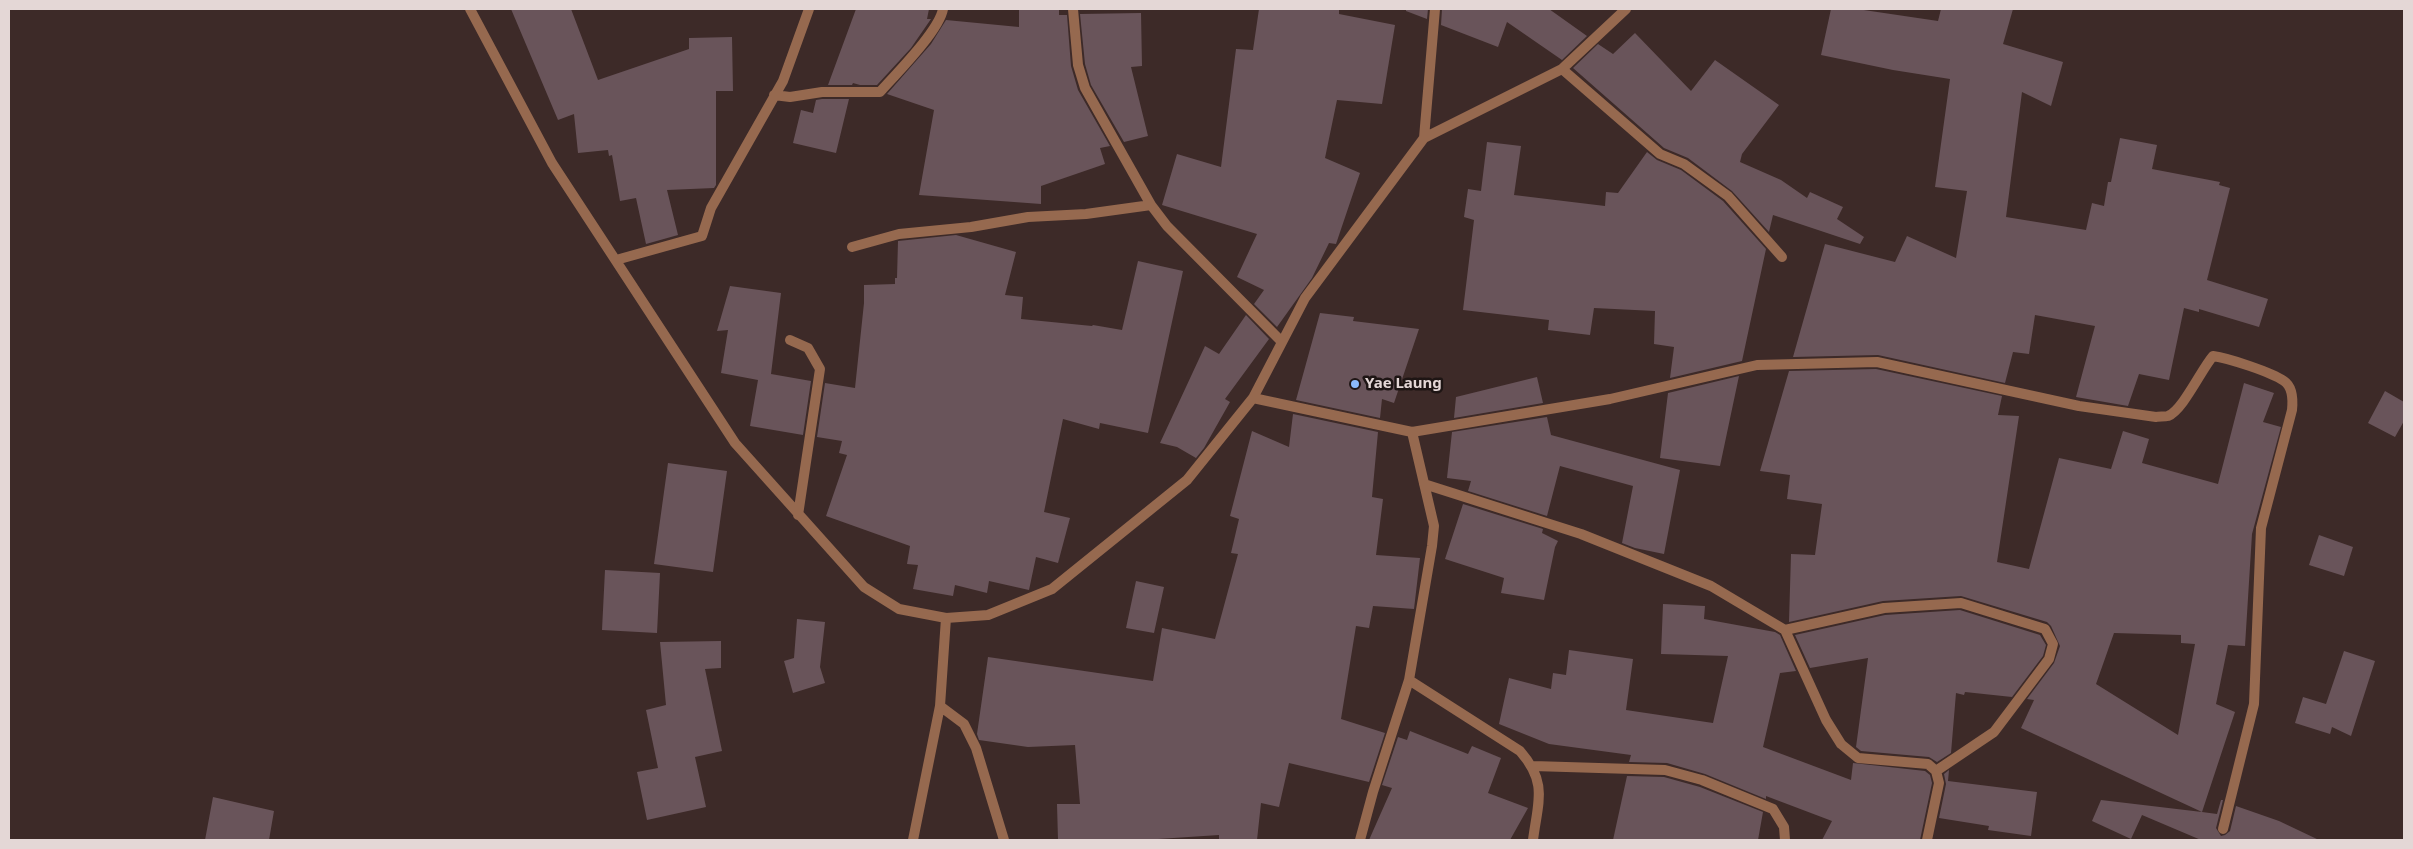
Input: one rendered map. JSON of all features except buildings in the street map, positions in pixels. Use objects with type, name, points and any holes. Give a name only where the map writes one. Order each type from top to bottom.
[{"type":"street","points":[[470,9],[552,163],[735,443],[864,587],[898,610],[946,618],[988,615],[1052,589],[1187,480],[1253,398],[1305,298],[1424,138],[1562,69],[1626,9]]},
{"type":"street","points":[[616,260],[702,236],[711,208],[783,80],[809,9]]},
{"type":"street","points":[[774,96],[790,97],[822,92],[880,92],[925,40],[942,17],[943,9]]},
{"type":"street","points":[[1073,9],[1078,65],[1085,88],[1151,205],[1167,226],[1282,342]]},
{"type":"street","points":[[1424,138],[1435,9]]},
{"type":"street","points":[[1562,69],[1660,154],[1684,164],[1728,196],[1782,256]]},
{"type":"street","points":[[852,247],[899,234],[971,227],[1028,217],[1086,214],[1151,205]]},
{"type":"street","points":[[790,340],[808,348],[820,369],[798,515]]},
{"type":"street","points":[[1253,398],[1412,432],[1610,399],[1757,366],[1877,362],[2079,406],[2156,417],[2169,416],[2179,406],[2203,368],[2213,356],[2228,358],[2285,381],[2293,395],[2292,410],[2261,528],[2254,704],[2223,829]]},
{"type":"street","points":[[1360,840],[1373,792],[1409,680],[1434,526],[1412,432]]},
{"type":"street","points":[[1424,484],[1581,534],[1711,586],[1785,630],[1826,720],[1841,744],[1858,758],[1928,764],[1936,772],[1939,783],[1927,840]]},
{"type":"street","points":[[1785,630],[1884,608],[1961,603],[2045,629],[2053,644],[2049,659],[1994,732],[1936,772]]},
{"type":"street","points":[[913,840],[940,706],[946,618]]},
{"type":"street","points":[[1409,680],[1520,751],[1533,766],[1539,780],[1533,840]]},
{"type":"street","points":[[940,706],[964,724],[976,748],[1004,840]]},
{"type":"street","points":[[1533,766],[1665,770],[1702,780],[1773,809],[1784,827],[1785,840]]},
{"type":"place","name":"Yae Laung","points":[[1355,384]]}]
